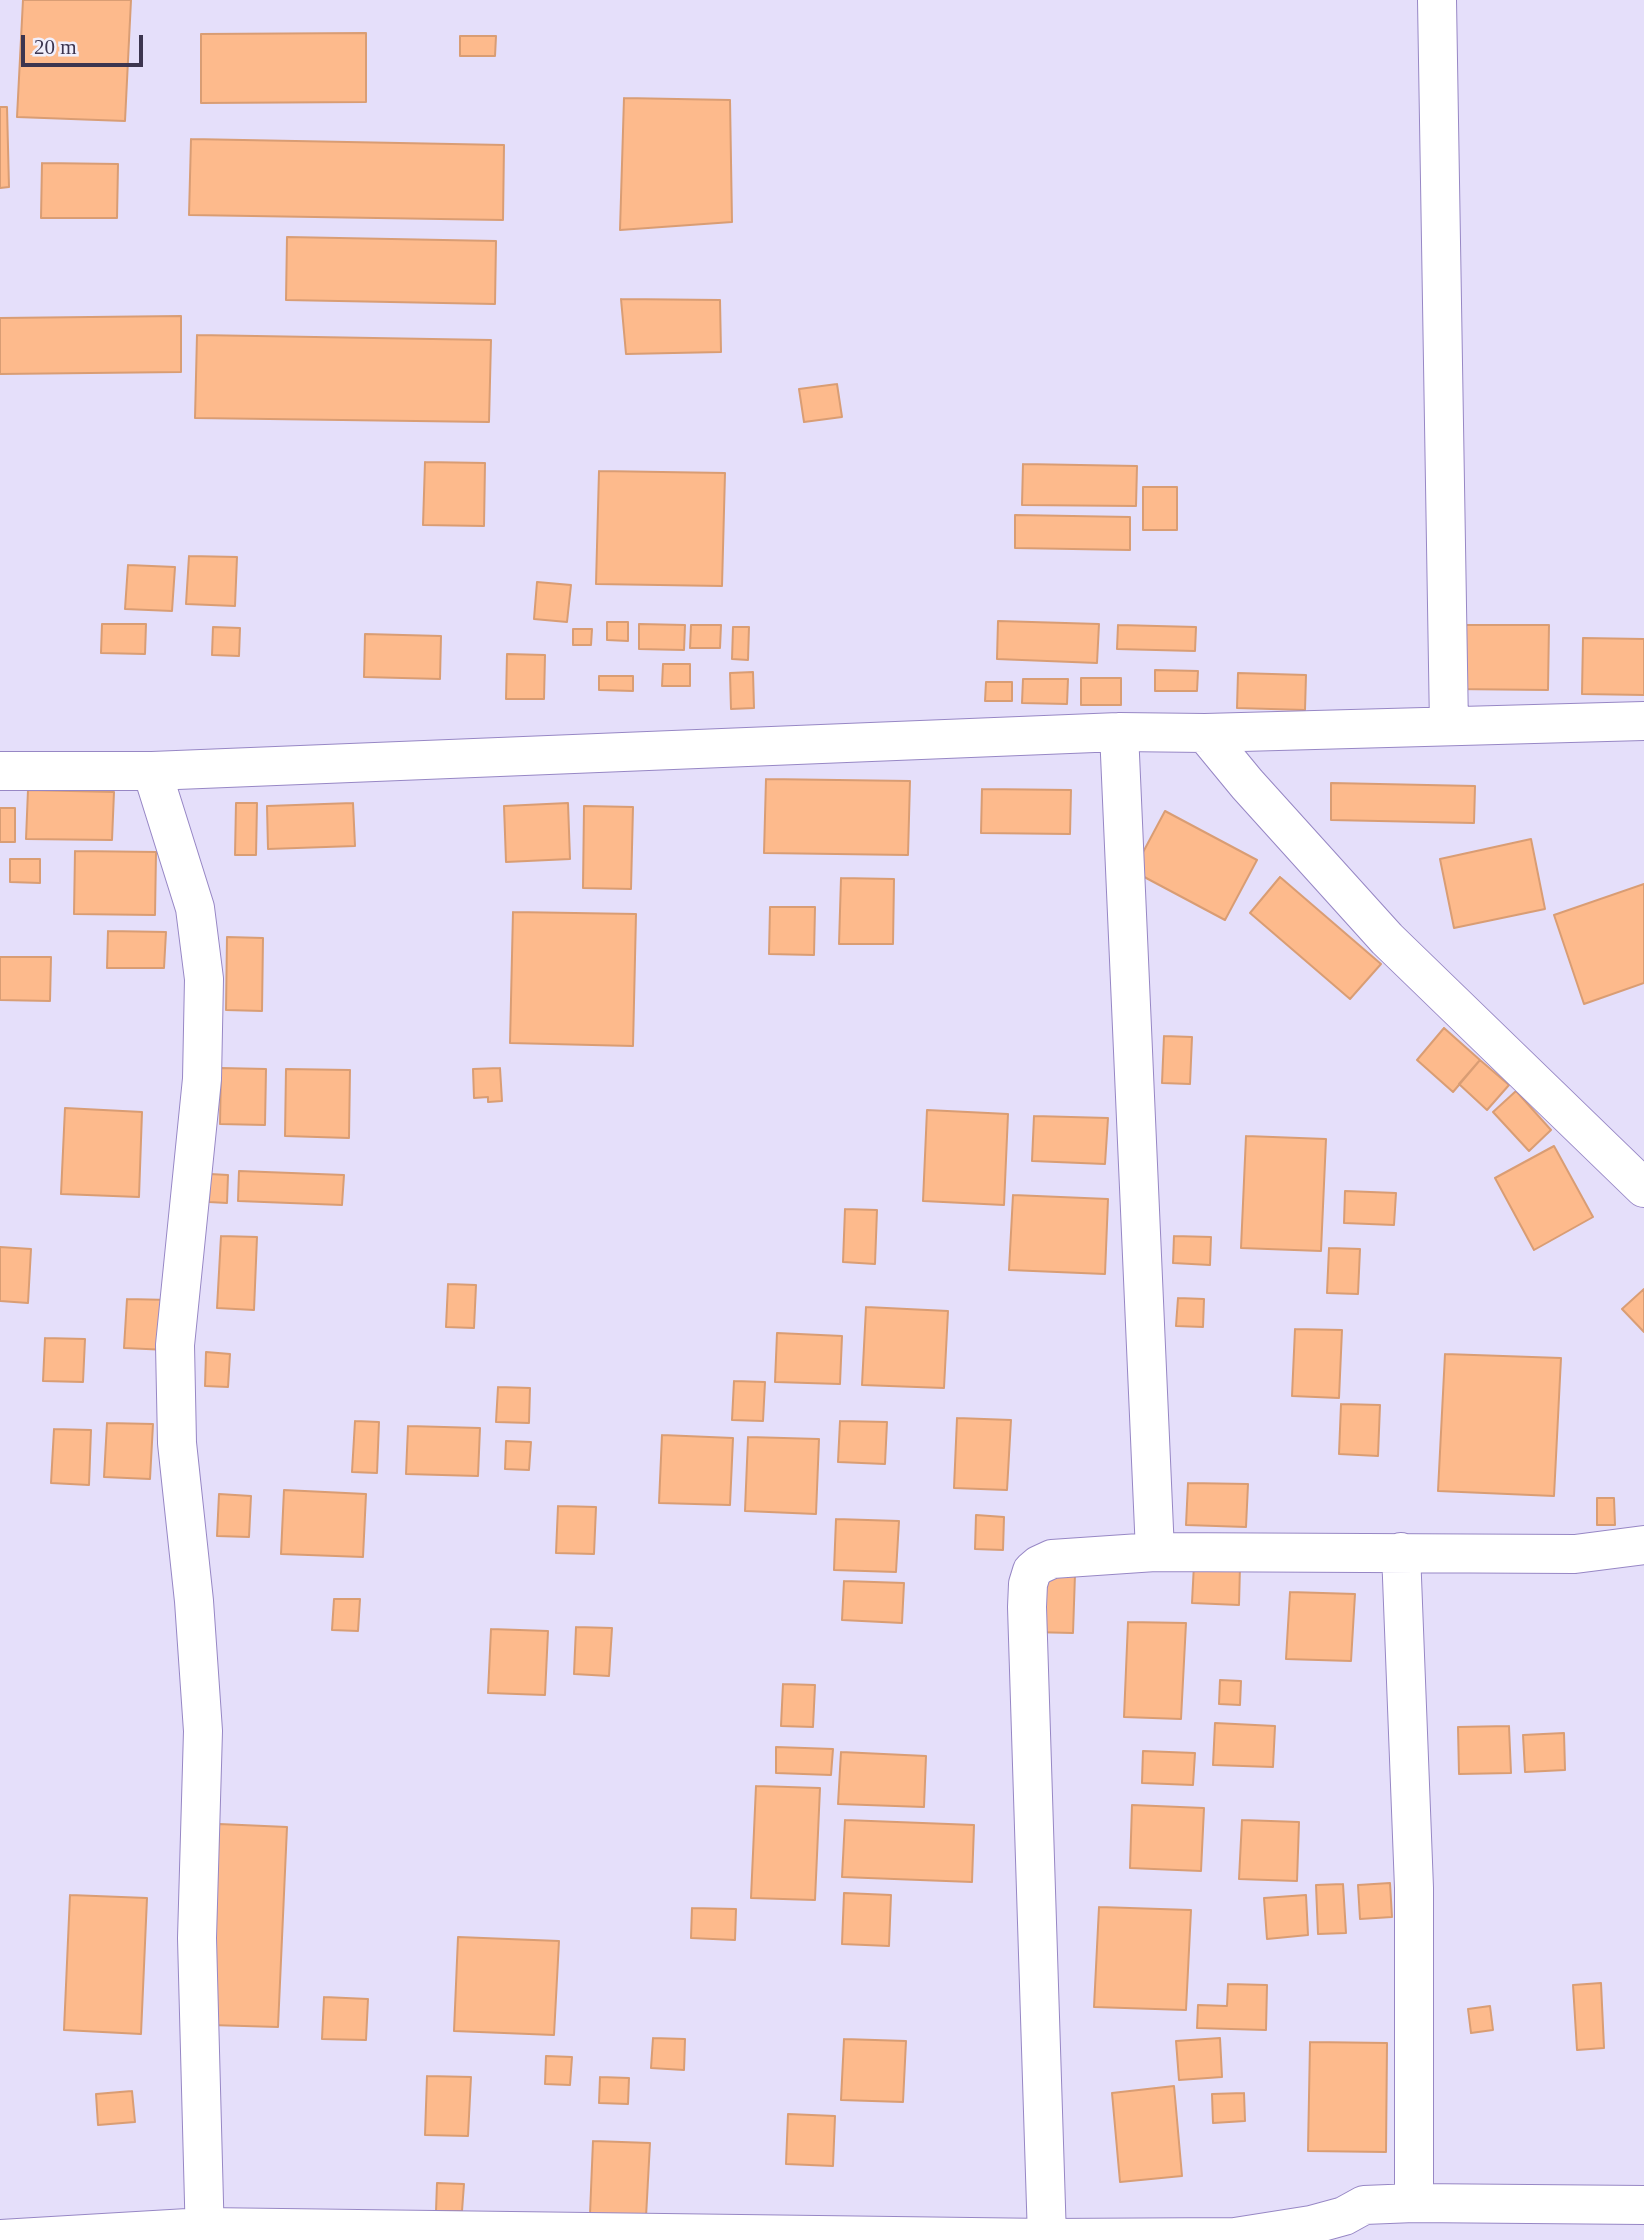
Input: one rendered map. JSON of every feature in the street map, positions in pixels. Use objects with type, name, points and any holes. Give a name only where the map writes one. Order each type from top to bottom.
[{"type":"street","points":[[1437,0],[1449,726]]},
{"type":"street","points":[[0,771],[152,771],[1119,732],[1205,733],[1644,721]]},
{"type":"street","points":[[1119,732],[1155,1552]]},
{"type":"street","points":[[1205,733],[1247,784],[1387,939],[1644,1188]]},
{"type":"street","points":[[152,771],[195,908],[204,979],[202,1079],[176,1345],[177,1443],[194,1601],[203,1731],[197,1938],[205,2233]]},
{"type":"street","points":[[1047,2238],[1028,1584],[1032,1572],[1039,1564],[1052,1559],[1155,1552],[1575,1554],[1644,1545]]},
{"type":"street","points":[[1401,1552],[1414,1888],[1414,2203]]},
{"type":"street","points":[[0,2239],[205,2233],[1235,2237],[1311,2225],[1345,2216],[1364,2205],[1644,2205]]},
{"type":"building","points":[[23,0],[131,0],[125,121],[17,117]]},
{"type":"building","points":[[366,33],[366,102],[201,103],[201,34]]},
{"type":"building","points":[[460,36],[496,36],[495,56],[460,56]]},
{"type":"building","points":[[624,98],[730,100],[732,222],[620,230]]},
{"type":"building","points":[[0,107],[7,107],[9,187],[0,188]]},
{"type":"building","points":[[191,139],[504,145],[503,220],[189,215]]},
{"type":"building","points":[[42,163],[118,164],[117,218],[41,218]]},
{"type":"building","points":[[287,237],[496,241],[495,304],[286,300]]},
{"type":"building","points":[[621,299],[720,300],[721,352],[626,354]]},
{"type":"building","points":[[181,316],[181,372],[0,374],[0,318]]},
{"type":"building","points":[[197,335],[491,340],[489,422],[195,418]]},
{"type":"building","points":[[837,384],[842,417],[804,422],[799,389]]},
{"type":"building","points":[[425,462],[485,463],[484,526],[423,525]]},
{"type":"building","points":[[1023,464],[1137,466],[1136,506],[1022,505]]},
{"type":"building","points":[[599,471],[725,473],[722,586],[596,584]]},
{"type":"building","points":[[1143,487],[1177,487],[1177,530],[1143,530]]},
{"type":"building","points":[[1015,515],[1130,517],[1130,550],[1015,548]]},
{"type":"building","points":[[189,556],[237,557],[235,606],[186,604]]},
{"type":"building","points":[[128,565],[175,567],[172,611],[125,609]]},
{"type":"building","points":[[537,582],[571,585],[567,622],[534,619]]},
{"type":"building","points":[[998,621],[1099,624],[1097,663],[997,659]]},
{"type":"building","points":[[607,622],[628,622],[628,641],[607,640]]},
{"type":"building","points":[[102,624],[146,624],[145,654],[101,653]]},
{"type":"building","points":[[639,624],[685,625],[684,650],[639,649]]},
{"type":"building","points":[[691,625],[721,625],[720,648],[690,648]]},
{"type":"building","points":[[1118,625],[1196,627],[1195,651],[1117,649]]},
{"type":"building","points":[[1454,625],[1549,625],[1548,690],[1453,689]]},
{"type":"building","points":[[213,627],[240,628],[239,656],[212,655]]},
{"type":"building","points":[[733,627],[749,627],[748,660],[732,659]]},
{"type":"building","points":[[573,629],[592,629],[591,645],[573,645]]},
{"type":"building","points":[[365,634],[441,636],[440,679],[364,677]]},
{"type":"building","points":[[1583,638],[1644,639],[1644,695],[1582,694]]},
{"type":"building","points":[[507,654],[545,655],[544,699],[506,699]]},
{"type":"building","points":[[663,664],[690,664],[690,686],[662,686]]},
{"type":"building","points":[[1155,670],[1198,671],[1197,691],[1155,691]]},
{"type":"building","points":[[753,672],[754,708],[731,709],[730,673]]},
{"type":"building","points":[[1238,673],[1306,675],[1305,710],[1237,708]]},
{"type":"building","points":[[599,676],[633,676],[633,691],[599,690]]},
{"type":"building","points":[[1081,678],[1121,678],[1121,705],[1081,705]]},
{"type":"building","points":[[1023,679],[1068,679],[1067,704],[1022,703]]},
{"type":"building","points":[[986,682],[1012,682],[1012,701],[985,701]]},
{"type":"building","points":[[766,779],[910,781],[908,855],[764,853]]},
{"type":"building","points":[[1331,783],[1475,786],[1474,823],[1331,820]]},
{"type":"building","points":[[982,789],[1071,790],[1070,834],[981,833]]},
{"type":"building","points":[[28,790],[114,792],[112,840],[26,839]]},
{"type":"building","points":[[236,803],[257,803],[256,855],[235,855]]},
{"type":"building","points":[[353,803],[355,846],[268,849],[267,806]]},
{"type":"building","points":[[568,803],[570,859],[506,862],[504,806]]},
{"type":"building","points":[[584,806],[633,807],[631,889],[583,888]]},
{"type":"building","points":[[0,808],[15,808],[15,842],[0,842]]},
{"type":"building","points":[[1165,811],[1257,860],[1225,920],[1133,871]]},
{"type":"building","points":[[1531,839],[1545,909],[1454,928],[1440,859]]},
{"type":"building","points":[[75,851],[156,852],[155,915],[74,914]]},
{"type":"building","points":[[10,859],[40,859],[40,883],[10,882]]},
{"type":"building","points":[[1280,877],[1381,964],[1350,999],[1250,913]]},
{"type":"building","points":[[841,878],[894,879],[893,944],[839,944]]},
{"type":"building","points":[[1644,884],[1644,983],[1584,1004],[1554,915]]},
{"type":"building","points":[[770,907],[815,907],[814,955],[769,954]]},
{"type":"building","points":[[513,912],[636,914],[633,1046],[510,1043]]},
{"type":"building","points":[[108,931],[166,932],[164,968],[107,968]]},
{"type":"building","points":[[227,937],[263,938],[262,1011],[226,1010]]},
{"type":"building","points":[[0,957],[51,957],[50,1001],[0,1000]]},
{"type":"building","points":[[1444,1028],[1480,1060],[1453,1092],[1417,1060]]},
{"type":"building","points":[[1164,1036],[1192,1037],[1190,1084],[1162,1083]]},
{"type":"building","points":[[1480,1060],[1509,1085],[1487,1110],[1459,1084]]},
{"type":"building","points":[[221,1068],[266,1069],[265,1125],[220,1124]]},
{"type":"building","points":[[500,1068],[502,1101],[488,1102],[488,1097],[474,1098],[473,1069]]},
{"type":"building","points":[[286,1069],[350,1070],[349,1138],[285,1136]]},
{"type":"building","points":[[1516,1091],[1551,1130],[1529,1151],[1493,1112]]},
{"type":"building","points":[[65,1108],[142,1112],[139,1197],[61,1194]]},
{"type":"building","points":[[927,1110],[1008,1114],[1004,1205],[923,1201]]},
{"type":"building","points":[[1034,1116],[1108,1118],[1105,1164],[1032,1161]]},
{"type":"building","points":[[1246,1136],[1326,1139],[1321,1251],[1241,1248]]},
{"type":"building","points":[[1554,1146],[1593,1217],[1534,1250],[1495,1178]]},
{"type":"building","points":[[239,1171],[344,1175],[342,1205],[238,1201]]},
{"type":"building","points":[[210,1174],[228,1175],[227,1203],[209,1202]]},
{"type":"building","points":[[1345,1191],[1396,1193],[1394,1225],[1344,1223]]},
{"type":"building","points":[[1013,1195],[1108,1199],[1105,1274],[1009,1270]]},
{"type":"building","points":[[845,1209],[877,1210],[875,1264],[843,1262]]},
{"type":"building","points":[[221,1236],[257,1237],[254,1310],[217,1308]]},
{"type":"building","points":[[1174,1236],[1211,1237],[1210,1265],[1173,1263]]},
{"type":"building","points":[[0,1247],[31,1249],[28,1303],[0,1301]]},
{"type":"building","points":[[1329,1248],[1360,1249],[1358,1294],[1327,1293]]},
{"type":"building","points":[[448,1284],[476,1285],[474,1328],[446,1327]]},
{"type":"building","points":[[1644,1289],[1644,1332],[1622,1309]]},
{"type":"building","points":[[1178,1298],[1204,1299],[1203,1327],[1176,1326]]},
{"type":"building","points":[[127,1299],[170,1300],[168,1350],[124,1348]]},
{"type":"building","points":[[866,1307],[948,1311],[944,1388],[862,1385]]},
{"type":"building","points":[[1295,1329],[1342,1330],[1339,1398],[1292,1396]]},
{"type":"building","points":[[777,1333],[842,1336],[840,1384],[775,1382]]},
{"type":"building","points":[[45,1338],[85,1339],[83,1382],[43,1381]]},
{"type":"building","points":[[206,1352],[230,1354],[228,1387],[205,1386]]},
{"type":"building","points":[[1445,1354],[1561,1358],[1554,1496],[1438,1491]]},
{"type":"building","points":[[734,1381],[765,1382],[763,1421],[732,1420]]},
{"type":"building","points":[[498,1387],[530,1388],[529,1423],[496,1422]]},
{"type":"building","points":[[1341,1404],[1380,1405],[1378,1456],[1339,1454]]},
{"type":"building","points":[[957,1418],[1011,1420],[1007,1490],[954,1488]]},
{"type":"building","points":[[355,1421],[379,1422],[377,1473],[352,1472]]},
{"type":"building","points":[[840,1421],[887,1422],[885,1464],[838,1462]]},
{"type":"building","points":[[107,1423],[153,1424],[150,1479],[104,1477]]},
{"type":"building","points":[[408,1426],[480,1428],[478,1476],[406,1474]]},
{"type":"building","points":[[54,1429],[91,1430],[89,1485],[51,1483]]},
{"type":"building","points":[[662,1435],[733,1438],[730,1505],[659,1503]]},
{"type":"building","points":[[748,1437],[819,1439],[816,1514],[745,1511]]},
{"type":"building","points":[[506,1441],[531,1442],[529,1470],[505,1469]]},
{"type":"building","points":[[1188,1483],[1248,1484],[1246,1527],[1186,1525]]},
{"type":"building","points":[[284,1490],[366,1494],[363,1557],[281,1554]]},
{"type":"building","points":[[219,1494],[251,1496],[249,1537],[217,1536]]},
{"type":"building","points":[[1597,1498],[1614,1498],[1615,1525],[1597,1525]]},
{"type":"building","points":[[558,1506],[596,1507],[594,1554],[556,1553]]},
{"type":"building","points":[[976,1515],[1004,1517],[1003,1550],[975,1549]]},
{"type":"building","points":[[836,1519],[899,1521],[896,1572],[834,1570]]},
{"type":"building","points":[[1194,1564],[1240,1566],[1239,1605],[1192,1603]]},
{"type":"building","points":[[1034,1572],[1075,1574],[1073,1633],[1031,1632]]},
{"type":"building","points":[[844,1581],[904,1583],[902,1623],[842,1620]]},
{"type":"building","points":[[1290,1592],[1355,1594],[1351,1661],[1286,1659]]},
{"type":"building","points":[[334,1599],[360,1599],[358,1631],[332,1630]]},
{"type":"building","points":[[1128,1622],[1186,1623],[1181,1719],[1124,1717]]},
{"type":"building","points":[[576,1627],[612,1628],[609,1676],[574,1674]]},
{"type":"building","points":[[491,1629],[548,1631],[545,1695],[488,1693]]},
{"type":"building","points":[[1220,1680],[1241,1681],[1240,1705],[1219,1704]]},
{"type":"building","points":[[783,1684],[815,1685],[813,1727],[781,1726]]},
{"type":"building","points":[[1215,1723],[1275,1726],[1273,1767],[1213,1765]]},
{"type":"building","points":[[1509,1726],[1511,1773],[1459,1774],[1458,1727]]},
{"type":"building","points":[[1564,1733],[1565,1770],[1525,1772],[1523,1735]]},
{"type":"building","points":[[776,1747],[833,1749],[831,1775],[776,1773]]},
{"type":"building","points":[[1143,1751],[1195,1753],[1193,1785],[1142,1783]]},
{"type":"building","points":[[841,1752],[926,1756],[924,1807],[838,1804]]},
{"type":"building","points":[[756,1786],[820,1788],[815,1900],[751,1898]]},
{"type":"building","points":[[1132,1805],[1204,1808],[1201,1871],[1130,1868]]},
{"type":"building","points":[[845,1820],[974,1825],[972,1882],[842,1877]]},
{"type":"building","points":[[1242,1820],[1299,1822],[1297,1881],[1239,1879]]},
{"type":"building","points":[[219,1824],[287,1827],[278,2027],[210,2025]]},
{"type":"building","points":[[1390,1883],[1392,1917],[1360,1919],[1358,1885]]},
{"type":"building","points":[[1343,1884],[1346,1933],[1318,1934],[1316,1885]]},
{"type":"building","points":[[844,1893],[891,1895],[889,1946],[842,1944]]},
{"type":"building","points":[[70,1895],[147,1898],[141,2034],[64,2030]]},
{"type":"building","points":[[1306,1895],[1308,1935],[1267,1939],[1264,1898]]},
{"type":"building","points":[[1099,1907],[1191,1910],[1186,2010],[1094,2007]]},
{"type":"building","points":[[692,1908],[736,1909],[735,1940],[691,1938]]},
{"type":"building","points":[[458,1937],[559,1941],[554,2035],[454,2031]]},
{"type":"building","points":[[1601,1983],[1604,2048],[1577,2050],[1573,1985]]},
{"type":"building","points":[[1228,1984],[1267,1985],[1266,2030],[1197,2028],[1198,2005],[1227,2006]]},
{"type":"building","points":[[324,1997],[368,1999],[366,2040],[322,2039]]},
{"type":"building","points":[[1490,2006],[1493,2030],[1471,2033],[1468,2009]]},
{"type":"building","points":[[653,2038],[685,2039],[684,2070],[651,2068]]},
{"type":"building","points":[[1220,2038],[1222,2077],[1179,2080],[1176,2041]]},
{"type":"building","points":[[844,2039],[906,2041],[903,2102],[841,2100]]},
{"type":"building","points":[[1310,2042],[1387,2043],[1386,2152],[1308,2151]]},
{"type":"building","points":[[546,2056],[572,2057],[570,2085],[545,2084]]},
{"type":"building","points":[[427,2076],[471,2077],[468,2136],[425,2135]]},
{"type":"building","points":[[600,2077],[629,2078],[628,2104],[599,2103]]},
{"type":"building","points":[[1174,2086],[1182,2176],[1120,2182],[1112,2093]]},
{"type":"building","points":[[132,2091],[135,2122],[98,2125],[96,2094]]},
{"type":"building","points":[[1244,2093],[1245,2121],[1213,2123],[1212,2094]]},
{"type":"building","points":[[788,2114],[835,2116],[833,2166],[786,2164]]},
{"type":"building","points":[[593,2141],[650,2143],[646,2217],[590,2214]]},
{"type":"building","points":[[437,2183],[464,2184],[462,2211],[436,2211]]}]
